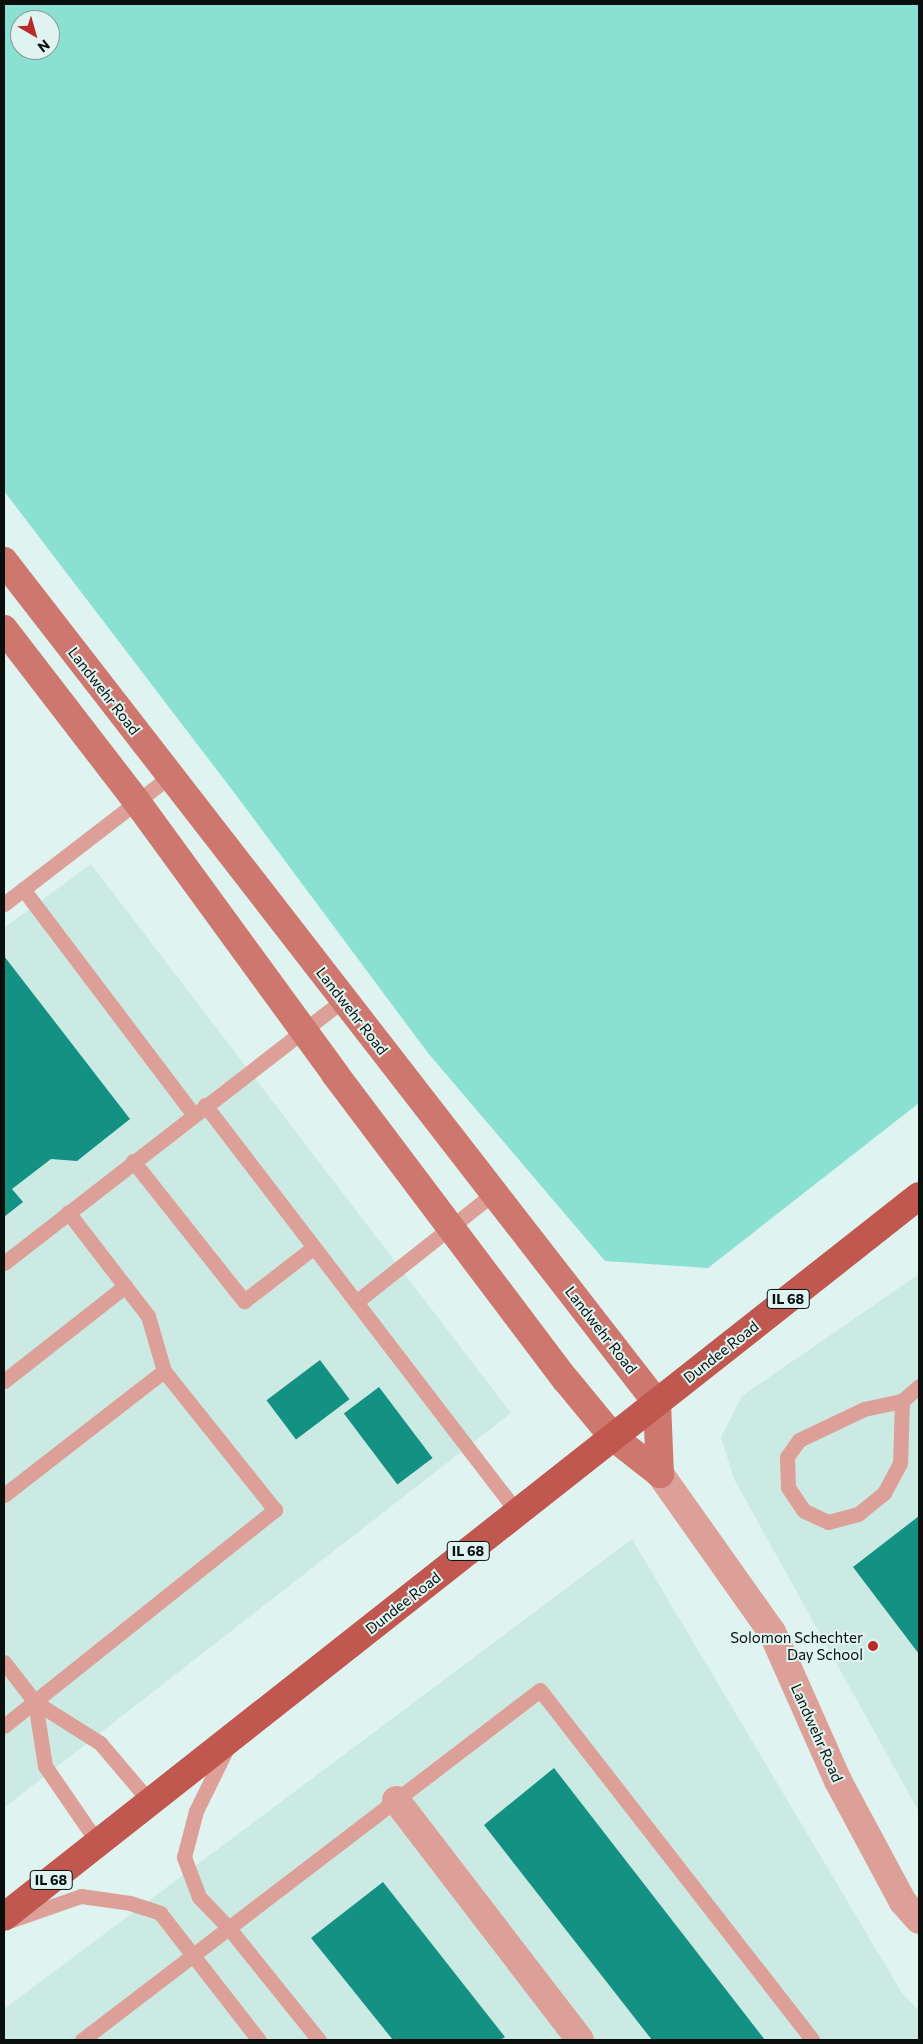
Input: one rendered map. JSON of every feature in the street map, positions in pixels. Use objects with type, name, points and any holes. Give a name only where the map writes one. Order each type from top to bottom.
[{"type":"main road","name":"Landwehr Road","points":[[4,562],[656,1403]]},
{"type":"main road","name":"Landwehr Road","points":[[4,629],[137,802],[449,1228],[613,1438],[660,1474]]},
{"type":"main road","name":"Dundee Road","points":[[4,1917],[919,1196]]},
{"type":"main road","points":[[656,1403],[660,1474]]},
{"type":"street","name":"Landwehr Road","points":[[660,1474],[772,1632],[838,1781],[903,1902],[919,1920]]},
{"type":"street","points":[[396,1800],[580,2040]]},
{"type":"lane","points":[[4,904],[170,776]]},
{"type":"lane","points":[[23,889],[199,1109],[314,1247],[517,1512]]},
{"type":"lane","points":[[4,1263],[199,1109],[343,1000]]},
{"type":"lane","points":[[134,1161],[244,1301],[314,1247]]},
{"type":"lane","points":[[356,1302],[494,1193]]},
{"type":"lane","points":[[4,1726],[275,1510],[164,1371],[148,1316],[68,1212]]},
{"type":"lane","points":[[4,1380],[125,1286]]},
{"type":"lane","points":[[4,1495],[164,1371]]},
{"type":"lane","points":[[902,1401],[900,1463],[884,1493],[858,1514],[828,1522],[804,1511],[788,1488],[787,1457],[799,1440],[819,1427],[864,1409],[902,1401],[919,1386]]},
{"type":"lane","points":[[4,1662],[35,1702],[100,1743],[150,1802]]},
{"type":"lane","points":[[82,2040],[540,1690],[812,2040]]},
{"type":"lane","points":[[35,1702],[45,1766],[98,1843]]},
{"type":"lane","points":[[232,1737],[196,1811],[184,1857],[199,1897],[228,1927],[320,2040]]},
{"type":"lane","points":[[4,1924],[81,1896],[130,1903],[160,1913],[194,1954],[259,2040]]},
{"type":"shaded area","points":[[91,864],[511,1413],[4,1808],[4,928]]},
{"type":"shaded area","name":"Solomon Schechter Day School","points":[[919,1274],[919,1812],[734,1479],[721,1437],[742,1396]]},
{"type":"shaded area","points":[[632,1539],[902,1993],[919,2011],[919,2040],[4,2040],[4,2009]]},
{"type":"green space","points":[[4,4],[919,4],[919,1103],[708,1268],[605,1261],[428,1053],[239,799],[4,491]]},
{"type":"building","points":[[4,956],[130,1119],[77,1161],[51,1159],[12,1189],[23,1202],[4,1217]]},
{"type":"building","points":[[320,1360],[349,1399],[296,1439],[266,1400]]},
{"type":"building","points":[[379,1387],[433,1458],[397,1485],[344,1413]]},
{"type":"building","points":[[919,1516],[919,1654],[853,1567]]},
{"type":"building","points":[[554,1768],[765,2040],[652,2040],[484,1825]]},
{"type":"building","points":[[383,1882],[505,2037],[500,2040],[393,2040],[311,1938]]},
{"type":"place","name":"Solomon Schechter Day School","points":[[873,1646]]}]
